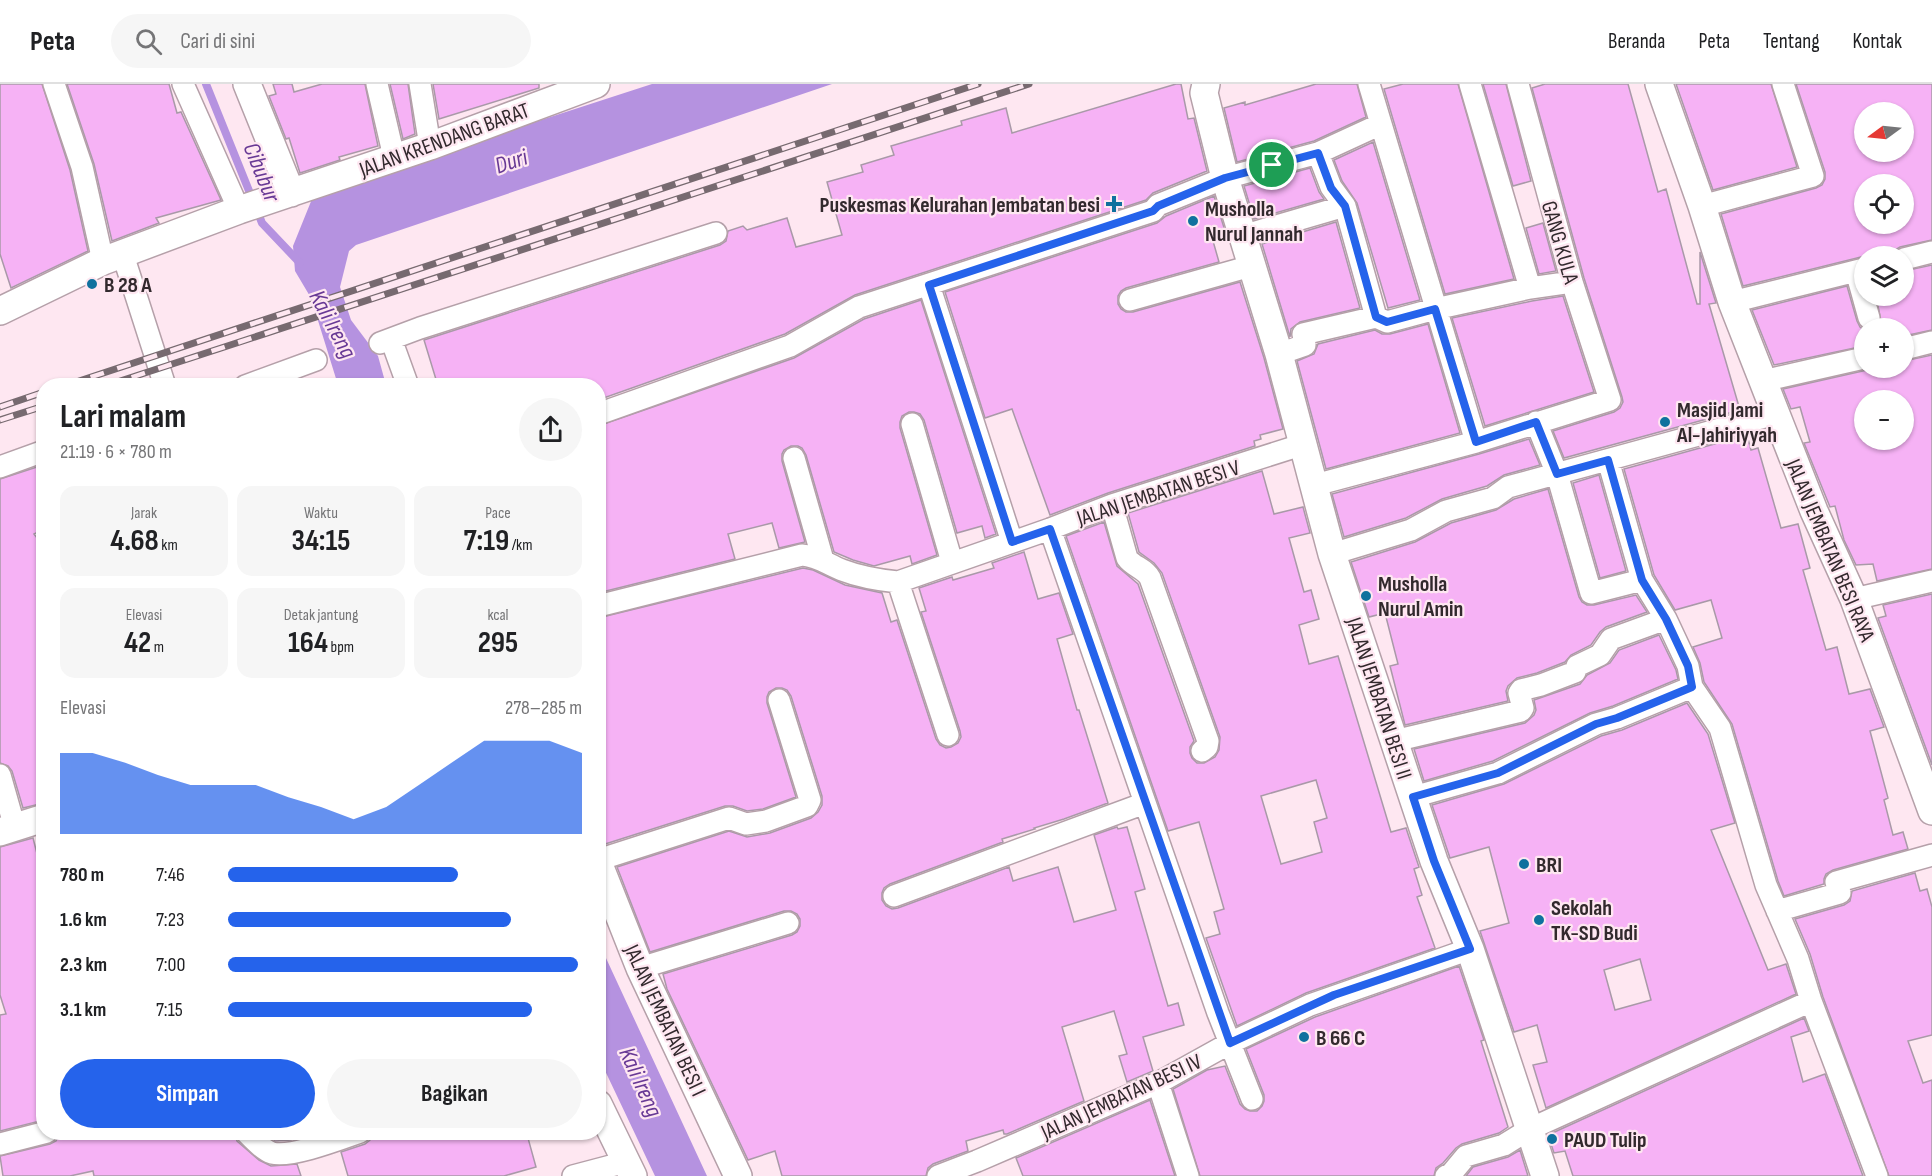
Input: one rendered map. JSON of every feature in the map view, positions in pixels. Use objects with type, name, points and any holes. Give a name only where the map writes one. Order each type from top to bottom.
[{"type":"street","points":[[54,84],[113,258],[162,378]]},
{"type":"street","points":[[183,84],[239,210]]},
{"type":"street","points":[[247,84],[291,193]]},
{"type":"street","points":[[377,84],[394,157]]},
{"type":"street","points":[[420,84],[430,146]]},
{"type":"street","name":"JALAN KRENDANG BARAT","points":[[0,311],[113,258],[239,210],[430,146],[565,89],[596,84]]},
{"type":"street","name":"JALAN JEMBATAN BESI II","points":[[1206,84],[1204,93],[1225,178],[1279,354],[1332,554],[1434,861],[1470,949],[1545,1176]]},
{"type":"street","points":[[1369,84],[1476,442]]},
{"type":"street","points":[[1470,84],[1530,288]]},
{"type":"street","name":"GANG KULA","points":[[1518,84],[1572,282],[1610,399],[1536,422]]},
{"type":"street","name":"JALAN JEMBATAN BESI RAYA","points":[[1659,84],[1702,206],[1732,302],[1814,511],[1854,599],[1932,808]]},
{"type":"street","points":[[1702,206],[1813,176],[1783,84]]},
{"type":"street","points":[[606,411],[790,346],[859,307],[1153,211],[1158,206],[1225,178],[1318,153],[1381,124]]},
{"type":"street","points":[[1318,153],[1331,188],[1345,206],[1376,317]]},
{"type":"street","points":[[1242,236],[1345,206]]},
{"type":"street","points":[[404,378],[385,341],[437,322],[716,233]]},
{"type":"street","points":[[1914,256],[1932,252]]},
{"type":"street","points":[[1130,300],[1251,266]]},
{"type":"street","points":[[1732,302],[1854,272]]},
{"type":"street","points":[[1279,354],[1305,345],[1303,334],[1376,317],[1387,322],[1530,288],[1572,282]]},
{"type":"street","points":[[929,285],[1012,542]]},
{"type":"street","points":[[1867,306],[1869,318]]},
{"type":"street","points":[[1914,346],[1932,342]]},
{"type":"street","points":[[270,378],[316,360]]},
{"type":"street","points":[[1763,381],[1854,360]]},
{"type":"street","points":[[1332,554],[1411,530],[1446,511],[1493,498],[1508,487],[1775,414]]},
{"type":"street","points":[[1315,485],[1476,442],[1536,422],[1557,474],[1591,593],[1642,580]]},
{"type":"street","points":[[912,424],[952,562]]},
{"type":"street","name":"JALAN JEMBATAN BESI V","points":[[606,604],[802,555],[814,556],[858,575],[898,582],[1112,506],[1304,444]]},
{"type":"street","points":[[794,458],[823,560]]},
{"type":"street","points":[[0,467],[36,459]]},
{"type":"street","points":[[1608,460],[1642,580],[1666,619],[1688,666],[1692,687],[1720,728],[1766,885],[1798,958],[1811,1001],[1877,1176]]},
{"type":"street","points":[[1112,506],[1127,558],[1131,564],[1144,570],[1150,578],[1208,741],[1207,747],[1202,751]]},
{"type":"street","points":[[1050,529],[1230,1043],[1252,1099]]},
{"type":"street","points":[[1854,599],[1932,580]]},
{"type":"street","points":[[898,582],[948,735]]},
{"type":"street","points":[[1394,741],[1523,710],[1520,691],[1575,672],[1577,666],[1600,655],[1611,639],[1666,619]]},
{"type":"street","points":[[1413,797],[1498,773],[1596,724],[1617,718],[1692,687]]},
{"type":"street","points":[[606,858],[729,818],[746,824],[766,820],[807,806],[810,801],[779,700]]},
{"type":"street","points":[[0,775],[28,825]]},
{"type":"street","points":[[894,896],[1145,803]]},
{"type":"street","points":[[1777,911],[1840,893],[1836,882],[1932,855]]},
{"type":"street","name":"JALAN JEMBATAN BESI I","points":[[606,881],[640,968],[738,1176]]},
{"type":"street","points":[[640,968],[788,922]]},
{"type":"street","name":"JALAN JEMBATAN BESI IV","points":[[938,1176],[1158,1083],[1230,1043],[1334,995],[1470,949]]},
{"type":"street","points":[[1446,1176],[1451,1174],[1466,1156],[1504,1145],[1530,1129],[1811,1001]]},
{"type":"street","points":[[1158,1083],[1188,1176]]},
{"type":"street","points":[[573,1176],[630,1169],[606,1120]]},
{"type":"street","points":[[0,1144],[36,1135]]},
{"type":"street","points":[[256,1140],[271,1153],[295,1152],[334,1140]]},
{"type":"water","points":[[652,84],[832,84],[356,245],[349,251],[340,287],[351,320],[378,356],[384,378],[336,378],[311,298],[295,271],[293,246],[314,194]]},
{"type":"water","name":"Kali Ireng","points":[[606,958],[707,1176],[655,1176],[606,1073]]},
{"type":"building","points":[[0,84],[42,84],[70,170],[88,251],[11,288],[0,254]]},
{"type":"building","points":[[67,84],[169,84],[177,113],[181,112],[221,200],[156,218],[159,223],[112,241],[94,164]]},
{"type":"building","points":[[273,84],[292,84],[294,92],[322,84],[365,84],[378,146],[339,157],[340,160],[300,173],[289,138],[286,139],[269,96],[276,94]]},
{"type":"building","points":[[390,84],[408,84],[415,134],[403,139]]},
{"type":"building","points":[[433,84],[539,84],[539,88],[439,119]]},
{"type":"building","points":[[1181,84],[1188,119],[1194,118],[1207,171],[1153,193],[1146,200],[855,295],[785,334],[606,397],[606,378],[436,378],[424,340],[720,245],[726,241],[728,231],[743,226],[747,230],[787,218],[796,247],[842,235],[827,182],[863,172],[861,165],[894,155],[891,146],[962,125],[961,121],[1006,108],[1012,133]]},
{"type":"building","points":[[1316,84],[1357,84],[1366,117],[1314,141],[1237,162],[1224,108],[1245,102],[1245,105]]},
{"type":"building","points":[[1403,84],[1458,84],[1514,279],[1445,294],[1384,89]]},
{"type":"building","points":[[1483,84],[1506,84],[1531,181],[1513,186]]},
{"type":"building","points":[[1545,84],[1628,84],[1658,192],[1666,189],[1697,304],[1700,304],[1700,252],[1716,303],[1709,304],[1740,410],[1564,458],[1553,431],[1614,412],[1623,402],[1584,278],[1532,88]]},
{"type":"building","points":[[1676,84],[1771,84],[1797,167],[1713,190]]},
{"type":"building","points":[[1796,84],[1932,84],[1932,240],[1905,246],[1854,246],[1854,259],[1743,286],[1721,214],[1816,188],[1822,185],[1825,172]]},
{"type":"building","points":[[1373,142],[1420,300],[1388,308],[1357,203],[1342,181],[1334,160]]},
{"type":"building","points":[[1310,168],[1324,199],[1254,219],[1244,186]]},
{"type":"building","points":[[1214,196],[1227,237],[1213,241],[1219,262],[1126,288],[1118,296],[1118,304],[1126,312],[1133,312],[1240,282],[1283,429],[1260,435],[1261,439],[1254,441],[1255,446],[1108,493],[1050,515],[1012,409],[985,418],[945,292],[1157,223],[1166,216]]},
{"type":"building","points":[[1336,222],[1360,308],[1300,322],[1291,329],[1290,337],[1262,244]]},
{"type":"building","points":[[1543,223],[1556,271],[1539,274],[1526,228]]},
{"type":"building","points":[[1932,265],[1932,330],[1914,334],[1914,318],[1880,318],[1878,306],[1914,306],[1914,269]]},
{"type":"building","points":[[1847,286],[1856,318],[1854,318],[1854,348],[1774,365],[1752,310]]},
{"type":"building","points":[[1563,296],[1594,392],[1485,426],[1452,318]]},
{"type":"building","points":[[921,300],[996,534],[985,538],[982,526],[957,533],[924,420],[920,414],[909,412],[902,416],[900,428],[937,555],[912,564],[910,556],[874,566],[834,552],[806,455],[802,448],[791,446],[784,450],[782,461],[805,542],[779,548],[772,523],[728,534],[735,559],[606,591],[606,423],[794,358],[864,319]]},
{"type":"building","points":[[1428,324],[1460,433],[1326,469],[1297,361],[1314,354],[1318,344],[1375,330],[1382,334],[1390,334]]},
{"type":"building","points":[[1932,355],[1932,569],[1877,581],[1873,564],[1856,565],[1844,540],[1835,506],[1830,507],[1804,443],[1810,442],[1800,407],[1791,409],[1783,389],[1854,373],[1854,378],[1914,378],[1914,359]]},
{"type":"building","points":[[1747,435],[1751,450],[1758,448],[1781,528],[1798,524],[1810,568],[1803,570],[1826,650],[1837,647],[1849,694],[1870,689],[1884,727],[1870,731],[1888,798],[1884,800],[1893,835],[1903,832],[1908,849],[1833,870],[1826,874],[1824,884],[1784,896],[1732,724],[1704,682],[1700,663],[1693,647],[1722,638],[1711,600],[1675,610],[1654,575],[1624,469]]},
{"type":"building","points":[[1529,439],[1540,465],[1504,475],[1487,486],[1442,499],[1406,518],[1344,537],[1332,494]]},
{"type":"building","points":[[36,467],[36,533],[34,534],[36,537],[36,805],[23,808],[12,771],[8,766],[0,763],[0,479]]},
{"type":"building","points":[[1262,471],[1274,514],[1303,507],[1310,533],[1289,538],[1304,592],[1311,590],[1319,619],[1299,625],[1309,664],[1338,656],[1391,832],[1406,828],[1419,867],[1414,869],[1422,895],[1417,897],[1435,948],[1306,993],[1237,1026],[1206,938],[1220,934],[1214,912],[1224,909],[1199,822],[1168,831],[1066,536],[1104,522],[1117,566],[1138,584],[1194,741],[1190,747],[1192,758],[1197,763],[1204,763],[1215,757],[1219,750],[1220,737],[1162,573],[1154,563],[1139,552],[1128,513]],"holes":[[[1316,780],[1327,818],[1314,822],[1322,852],[1281,864],[1261,796]]]},
{"type":"building","points":[[1599,475],[1626,571],[1600,578],[1573,483]]},
{"type":"building","points":[[1548,489],[1582,602],[1594,605],[1636,595],[1647,612],[1606,627],[1591,645],[1571,655],[1565,662],[1517,678],[1506,691],[1508,701],[1405,725],[1390,666],[1398,664],[1385,613],[1369,617],[1351,562],[1415,542],[1451,523],[1496,510],[1514,499]]},
{"type":"building","points":[[1024,552],[1038,599],[1059,593],[1073,634],[1057,639],[1077,710],[1079,710],[1108,803],[1002,839],[1003,842],[890,884],[884,888],[882,900],[892,909],[898,908],[1009,867],[1013,881],[1058,867],[1074,922],[1116,910],[1094,835],[1117,827],[1118,829],[1127,827],[1145,889],[1135,892],[1156,965],[1168,1006],[1178,1003],[1184,1025],[1143,1037],[1153,1071],[1127,1082],[1119,1056],[1127,1054],[1114,1011],[1062,1027],[1084,1101],[1007,1134],[1004,1134],[1003,1130],[966,1141],[968,1151],[933,1164],[928,1168],[926,1176],[782,1176],[775,1151],[748,1160],[667,989],[663,974],[792,935],[800,926],[800,919],[791,911],[784,911],[650,952],[617,867],[729,831],[747,837],[770,833],[811,818],[818,812],[822,805],[822,796],[791,696],[787,690],[776,688],[769,692],[767,703],[796,797],[763,809],[747,811],[725,806],[606,844],[606,616],[803,568],[813,570],[845,585],[882,593],[891,622],[897,620],[936,739],[946,748],[958,743],[961,737],[960,731],[921,612],[926,611],[919,588],[952,577],[953,580],[994,568],[992,563]]},
{"type":"building","points":[[1932,594],[1932,765],[1878,618],[1886,616],[1883,605]]},
{"type":"building","points":[[1659,635],[1678,679],[1590,713],[1493,761],[1424,781],[1414,749],[1525,723],[1536,710],[1534,700],[1580,684],[1587,675],[1610,663],[1619,650]]},
{"type":"building","points":[[1687,703],[1708,734],[1735,823],[1711,830],[1768,970],[1786,964],[1796,994],[1546,1108],[1533,1065],[1547,1062],[1537,1025],[1514,1032],[1480,931],[1509,923],[1489,847],[1450,858],[1432,805],[1504,784],[1601,736],[1622,730]],"holes":[[[1640,959],[1651,1000],[1615,1010],[1604,970]]]},
{"type":"building","points":[[33,838],[36,850],[36,1122],[0,1131],[0,1015],[6,1014],[0,995],[0,847]]},
{"type":"building","points":[[1915,873],[1920,891],[1927,889],[1932,907],[1932,1035],[1908,1041],[1923,1083],[1932,1080],[1932,1176],[1889,1176],[1823,997],[1810,954],[1795,919],[1844,905],[1850,901],[1852,891]]},
{"type":"building","points":[[1459,966],[1484,1040],[1481,1041],[1508,1127],[1499,1133],[1462,1144],[1436,1168],[1434,1176],[1200,1176],[1173,1089],[1207,1070],[1225,1066],[1240,1104],[1245,1109],[1257,1111],[1262,1106],[1264,1095],[1246,1049],[1315,1017]]},
{"type":"building","points":[[1804,1018],[1809,1031],[1791,1037],[1803,1082],[1825,1074],[1863,1176],[1573,1176],[1565,1151],[1554,1153],[1548,1135]]},
{"type":"building","points":[[1150,1100],[1175,1176],[1023,1176],[1016,1158]]},
{"type":"building","points":[[237,1140],[259,1160],[271,1166],[297,1164],[301,1176],[94,1176],[93,1171],[70,1176],[3,1176],[0,1156],[56,1141]]},
{"type":"building","points":[[370,1140],[529,1140],[536,1167],[504,1176],[348,1176],[341,1152]]},
{"type":"building","points":[[1520,1150],[1528,1176],[1466,1176],[1473,1167],[1508,1157]]},
{"type":"waterway","name":"Cibubur","points":[[206,84],[262,223],[300,263]]},
{"type":"railway","points":[[88,378],[978,84]]},
{"type":"railway","points":[[129,378],[1029,84]]},
{"type":"railway","points":[[0,407],[36,395]]},
{"type":"railway","points":[[0,420],[36,409]]},
{"type":"place","name":"Puskesmas Kelurahan Jembatan besi","points":[[1114,204]]},
{"type":"place","name":"Musholla Nurul Jannah","points":[[1193,221]]},
{"type":"place","name":"B 28 A","points":[[92,284]]},
{"type":"place","name":"Masjid Jami Al-Jahiriyyah","points":[[1665,422]]},
{"type":"place","name":"Musholla Nurul Amin","points":[[1366,596]]},
{"type":"place","name":"BRI","points":[[1524,864]]},
{"type":"place","name":"Sekolah TK-SD Budi","points":[[1539,920]]},
{"type":"place","name":"B 66 C","points":[[1304,1037]]},
{"type":"place","name":"PAUD Tulip","points":[[1552,1139]]},
{"type":"route","points":[[1318,153],[1331,188],[1345,206],[1376,317],[1387,322],[1435,309],[1476,442],[1536,422],[1557,474],[1608,460],[1642,580],[1666,619],[1688,666],[1692,687],[1617,718],[1596,724],[1498,773],[1413,797],[1434,861],[1470,949],[1334,995],[1230,1043],[1050,529],[1012,542],[929,285],[1153,211],[1158,206],[1225,178],[1272,165],[1318,153]]},
{"type":"water label","name":"Duri","points":[[511,161]]}]
